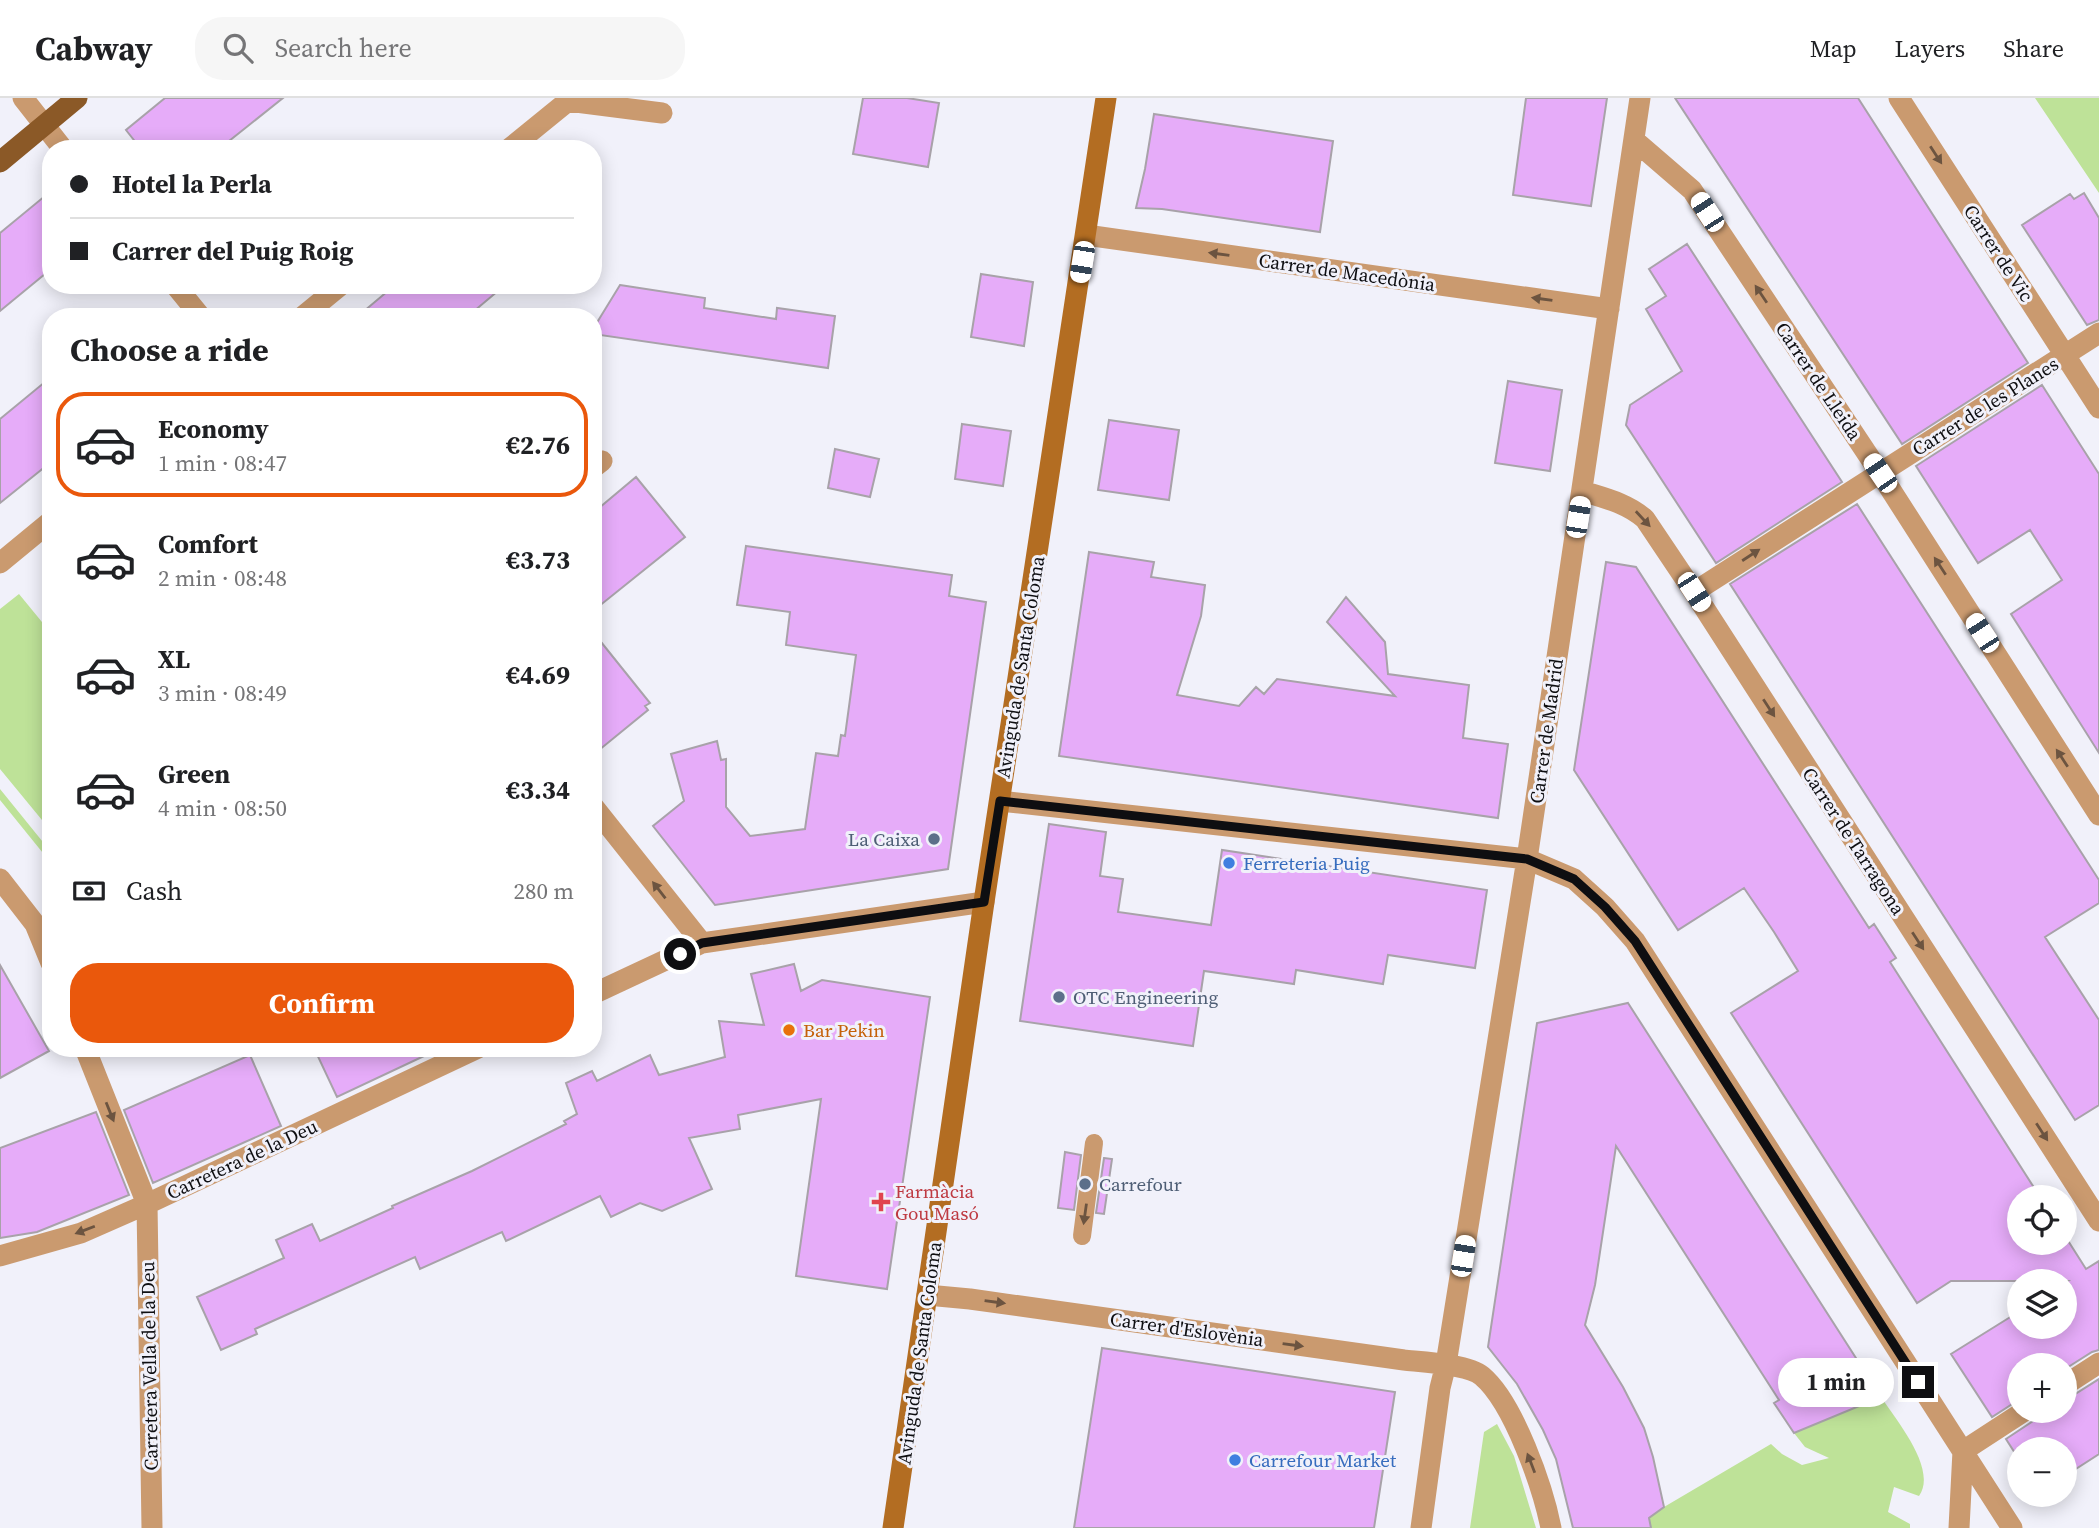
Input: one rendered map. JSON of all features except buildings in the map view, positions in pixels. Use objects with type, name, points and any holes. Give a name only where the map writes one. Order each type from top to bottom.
[{"type":"main road","points":[[0,162],[77,98]]},
{"type":"main road","name":"Avinguda de Santa Coloma","points":[[893,1528],[984,902],[1106,98]]},
{"type":"street","points":[[23,98],[56,140]]},
{"type":"street","name":"Carrer de Madrid","points":[[1421,1528],[1440,1388],[1527,859],[1640,98]]},
{"type":"street","name":"Carrer de Vic","points":[[1899,98],[2099,408]]},
{"type":"street","points":[[520,140],[568,101],[662,113]]},
{"type":"street","name":"Carrer de Lleida","points":[[1634,140],[1692,190],[1880,473],[2099,816]]},
{"type":"street","name":"Carrer de Macedònia","points":[[1086,235],[1609,309]]},
{"type":"street","points":[[182,294],[194,308]]},
{"type":"street","points":[[313,308],[330,294]]},
{"type":"street","name":"Carrer de les Planes","points":[[1694,592],[2099,333]]},
{"type":"street","name":"Carrer de Tarragona","points":[[1582,491],[1619,503],[1645,519],[2099,1222]]},
{"type":"street","points":[[0,563],[42,528]]},
{"type":"street","points":[[1000,801],[1527,859],[1574,879],[1605,907],[1635,941],[2012,1528]]},
{"type":"street","points":[[602,817],[702,943]]},
{"type":"street","points":[[0,879],[42,916]]},
{"type":"street","points":[[602,990],[702,943],[984,902]]},
{"type":"street","points":[[89,1057],[147,1204]]},
{"type":"street","name":"Carretera de la Deu","points":[[0,1256],[80,1233],[147,1204],[459,1057]]},
{"type":"street","name":"Carretera Vella de la Deu","points":[[147,1204],[152,1528]]},
{"type":"street","name":"Carrer d'Eslovènia","points":[[927,1295],[1446,1364]]},
{"type":"street","points":[[2077,1377],[2099,1363]]},
{"type":"street","points":[[1446,1364],[1482,1375],[1499,1397],[1530,1458],[1543,1494],[1551,1528]]},
{"type":"street","points":[[1963,1451],[2007,1422]]},
{"type":"street","points":[[1959,1528],[1963,1451]]},
{"type":"lane","points":[[1082,1236],[1094,1143]]},
{"type":"green space","points":[[2035,98],[2099,98],[2099,193]]},
{"type":"green space","points":[[19,594],[42,622],[42,820],[0,769],[0,609]]},
{"type":"green space","points":[[0,789],[42,841],[42,852],[0,800]]},
{"type":"green space","points":[[1881,1397],[1913,1445],[1923,1472],[1923,1485],[1919,1496],[1894,1487],[1888,1512],[1910,1524],[1910,1528],[1651,1528],[1649,1518],[1664,1507],[1771,1444],[1782,1454],[1802,1465],[1829,1458],[1805,1447],[1794,1433]]},
{"type":"green space","points":[[1497,1424],[1514,1456],[1536,1528],[1470,1528],[1484,1432]]},
{"type":"place","name":"La Caixa","points":[[934,839]]},
{"type":"place","name":"Ferreteria Puig","points":[[1229,863]]},
{"type":"place","name":"OTC Engineering","points":[[1059,997]]},
{"type":"place","name":"Bar Pekin","points":[[789,1030]]},
{"type":"place","name":"Carrefour","points":[[1085,1184]]},
{"type":"place","name":"Farmàcia Gou Masó","points":[[881,1202]]},
{"type":"place","name":"Carrefour Market","points":[[1235,1460]]},
{"type":"route","points":[[680,954],[702,943],[984,902],[1000,801],[1527,859],[1574,879],[1605,907],[1635,941],[1918,1382]]}]
